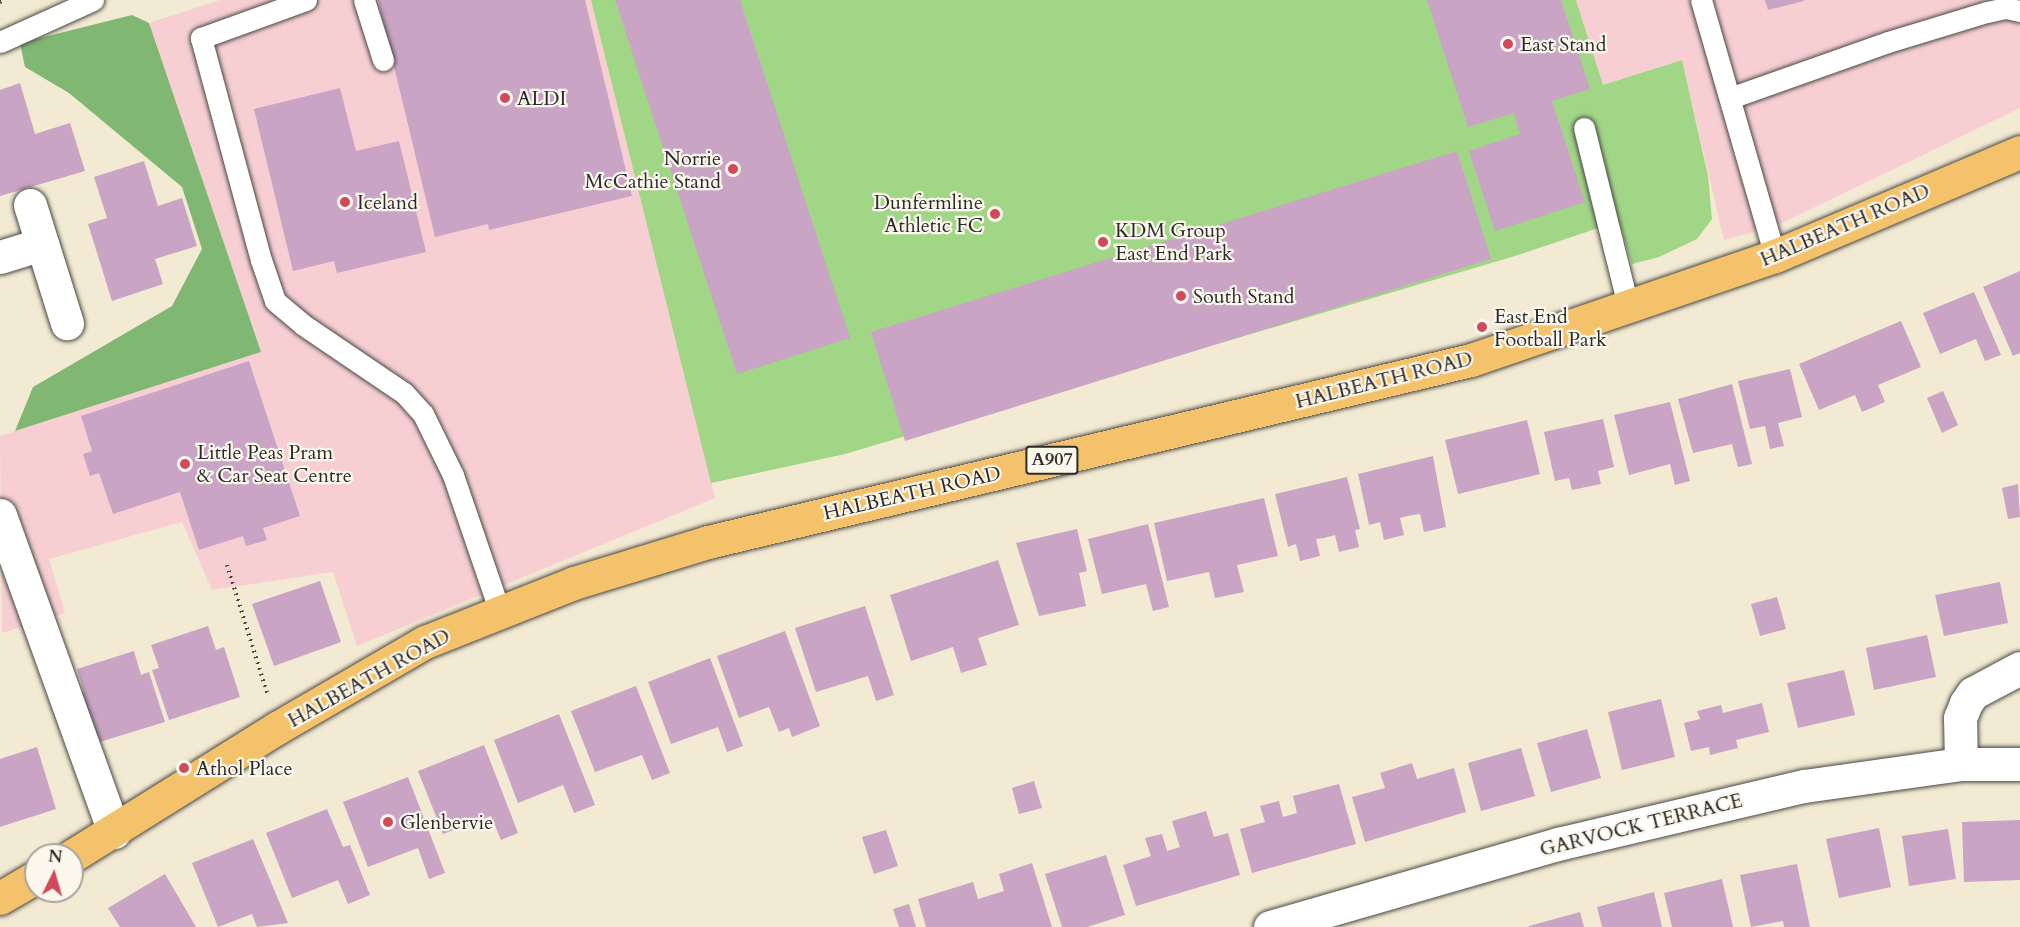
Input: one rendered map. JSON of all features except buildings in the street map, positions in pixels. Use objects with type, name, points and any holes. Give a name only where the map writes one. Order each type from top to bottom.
[{"type":"main road","name":"HALBEATH ROAD","points":[[114,832],[278,728],[425,642],[574,584],[708,542],[1471,360],[1775,256],[2020,152]]},
{"type":"main road","name":"A907","points":[[84,849],[114,832]]},
{"type":"main road","points":[[0,898],[24,884]]},
{"type":"street","points":[[30,205],[67,323]]},
{"type":"street","points":[[0,257],[42,244]]},
{"type":"street","points":[[0,515],[114,832]]},
{"type":"street","points":[[1961,764],[1960,718],[1966,703],[1973,693],[2020,668]]},
{"type":"street","name":"GARVOCK TERRACE","points":[[1270,927],[1569,841],[1804,786],[1961,764],[2020,764]]},
{"type":"lane","points":[[0,42],[93,0]]},
{"type":"lane","points":[[306,0],[201,38],[261,260],[275,302],[404,393],[423,414],[453,476],[500,612]]},
{"type":"lane","points":[[364,0],[383,60]]},
{"type":"lane","points":[[1701,0],[1775,256]]},
{"type":"lane","points":[[1730,98],[1888,42],[2006,8],[2020,11]]},
{"type":"lane","points":[[1584,128],[1628,306]]},
{"type":"path","points":[[0,2],[6,0]]},
{"type":"path","points":[[227,565],[278,728]]},
{"type":"shaded area","points":[[220,0],[591,0],[715,498],[357,646],[333,572],[212,590],[182,522],[49,559],[65,613],[2,633],[0,436],[261,352],[149,23]]},
{"type":"shaded area","points":[[1576,0],[2020,0],[2020,108],[1778,225],[1724,240],[1682,60],[1603,85]]},
{"type":"green space","name":"KDM Group East End Park","points":[[591,0],[1576,0],[1603,85],[1682,60],[1708,176],[1712,219],[1697,239],[1659,257],[1632,264],[1619,221],[1515,256],[845,454],[711,483]]},
{"type":"green space","points":[[132,15],[149,23],[261,352],[15,431],[33,387],[172,306],[202,249],[182,187],[69,93],[25,67],[20,43]]},
{"type":"place","name":"East Stand","points":[[1508,44]]},
{"type":"place","name":"ALDI","points":[[505,98]]},
{"type":"place","name":"Norrie McCathie Stand","points":[[733,169]]},
{"type":"place","name":"Iceland","points":[[345,202]]},
{"type":"place","name":"Dunfermline Athletic FC","points":[[995,214]]},
{"type":"place","name":"KDM Group East End Park","points":[[1103,242]]},
{"type":"place","name":"South Stand","points":[[1181,296]]},
{"type":"place","name":"East End Football Park","points":[[1482,327]]},
{"type":"place","name":"Little Peas Pram & Car Seat Centre","points":[[185,464]]},
{"type":"place","name":"Athol Place","points":[[184,768]]},
{"type":"place","name":"Glenbervie","points":[[388,822]]}]
